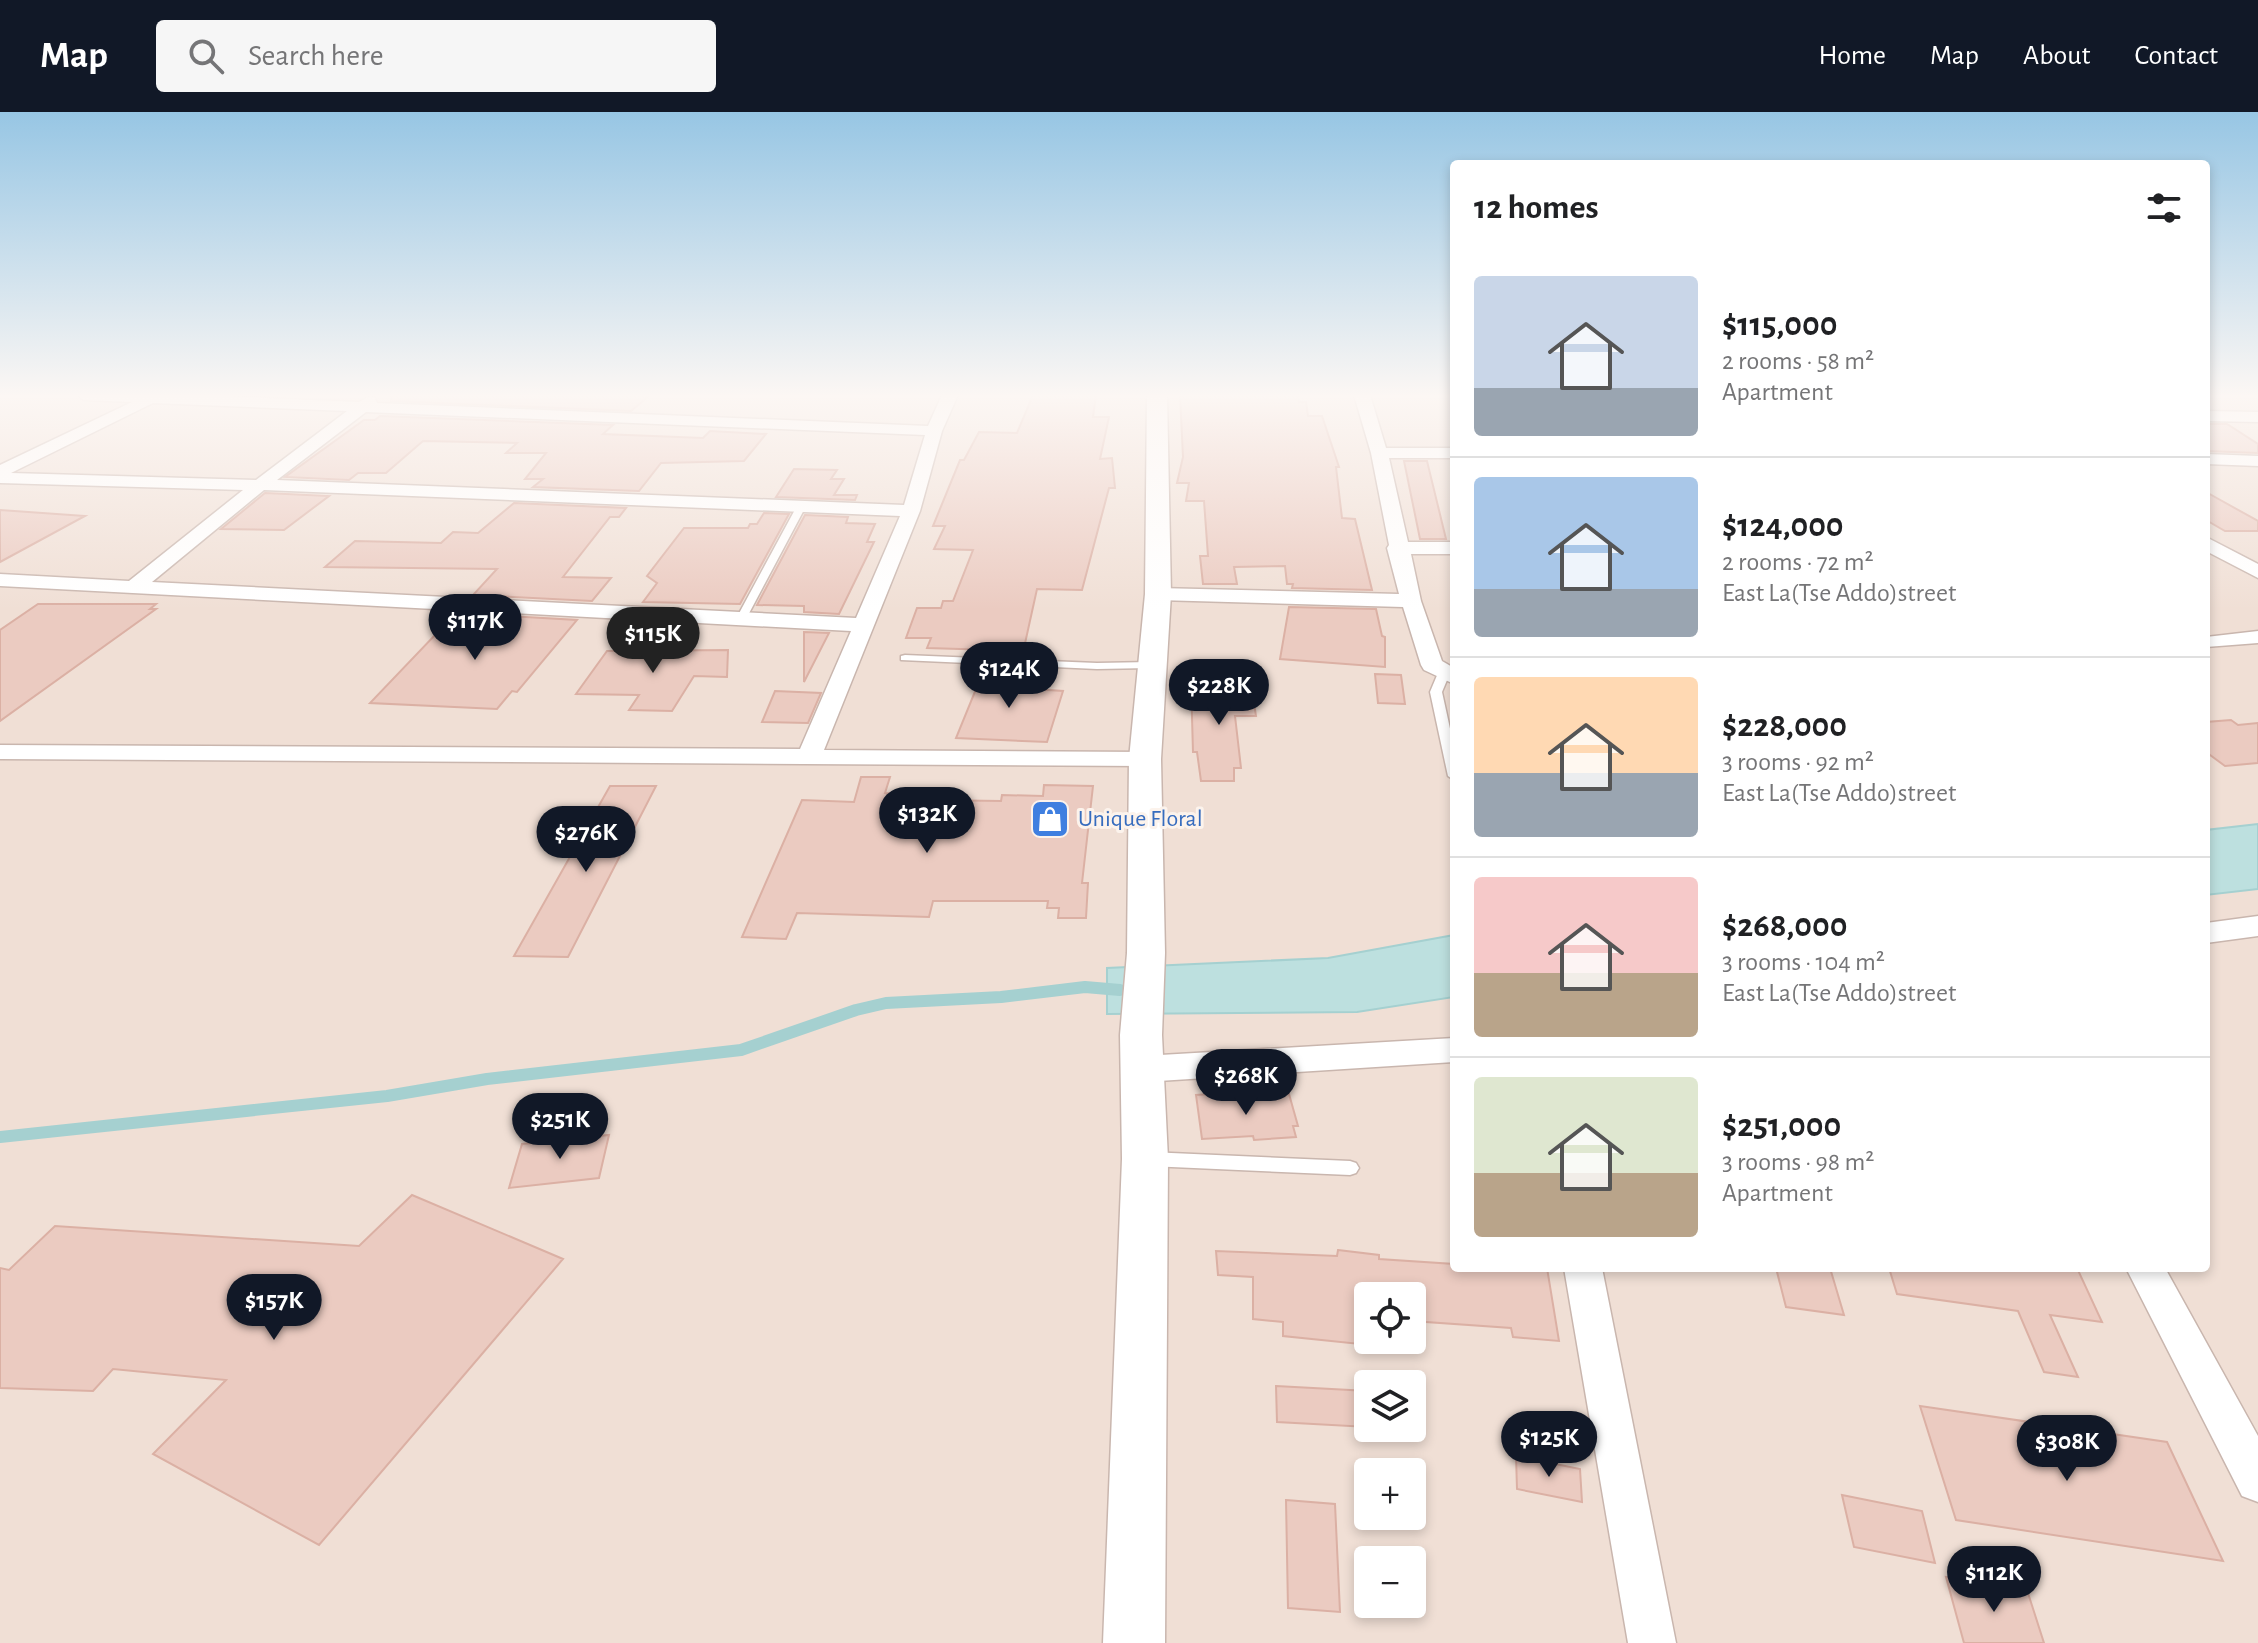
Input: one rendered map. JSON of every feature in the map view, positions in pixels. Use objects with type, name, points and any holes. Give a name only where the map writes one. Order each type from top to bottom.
[{"type":"street","points":[[135,586],[284,466]]},
{"type":"street","points":[[809,757],[911,511],[924,466]]},
{"type":"street","points":[[1134,1643],[1145,1159],[1142,1052],[1146,953],[1145,759],[1158,594],[1157,466]]},
{"type":"street","points":[[1382,466],[1397,548],[1425,652],[1432,665],[1449,675]]},
{"type":"street","points":[[0,475],[911,511]]},
{"type":"street","points":[[1397,548],[1450,548]]},
{"type":"street","points":[[2211,549],[2258,572]]},
{"type":"street","points":[[0,580],[862,625]]},
{"type":"street","points":[[1158,594],[1411,601]]},
{"type":"street","points":[[2211,642],[2258,637]]},
{"type":"street","points":[[0,752],[1145,759]]},
{"type":"street","points":[[2210,932],[2258,926]]},
{"type":"street","points":[[1142,1052],[1450,1050]]},
{"type":"street","points":[[1584,1272],[1652,1643]]},
{"type":"street","points":[[2147,1272],[2258,1480]]},
{"type":"lane","points":[[741,619],[801,506]]},
{"type":"lane","points":[[905,658],[1097,666],[1150,665]]},
{"type":"lane","points":[[1449,675],[1436,692],[1450,757]]},
{"type":"lane","points":[[1145,1159],[1350,1168]]},
{"type":"shaded area","points":[[0,466],[1450,466],[1450,936],[1328,958],[1107,1013],[1357,1012],[1450,998],[1450,1272],[2210,1272],[2210,895],[2258,889],[2258,1643],[0,1643]]},
{"type":"shaded area","points":[[2210,466],[2258,466],[2258,824],[2210,830]]},
{"type":"water","points":[[2258,824],[2258,889],[2210,895],[2210,830]]},
{"type":"water","points":[[1450,936],[1450,998],[1357,1012],[1107,1014],[1107,968],[1328,958]]},
{"type":"building","points":[[300,466],[394,466],[386,473],[358,473],[349,480],[285,477]]},
{"type":"building","points":[[535,466],[658,466],[639,491],[533,487],[543,479],[525,479]]},
{"type":"building","points":[[957,466],[1113,466],[1115,488],[1109,488],[1082,590],[1037,589],[1022,657],[990,656],[993,650],[927,648],[931,638],[906,638],[917,608],[941,608],[943,601],[953,601],[973,550],[934,549],[945,526],[933,526]]},
{"type":"building","points":[[1181,466],[1339,466],[1336,467],[1342,518],[1355,519],[1372,590],[1292,588],[1293,584],[1287,584],[1285,566],[1234,567],[1237,584],[1203,584],[1200,556],[1208,556],[1204,501],[1186,501],[1189,483],[1177,483]]},
{"type":"building","points":[[1405,466],[1428,466],[1446,539],[1420,539]]},
{"type":"building","points":[[794,469],[837,470],[831,479],[844,479],[834,495],[857,495],[855,500],[776,497]]},
{"type":"building","points":[[265,493],[329,496],[284,530],[221,529]]},
{"type":"building","points":[[2210,494],[2258,521],[2258,531],[2225,531],[2210,522]]},
{"type":"building","points":[[514,503],[626,508],[619,517],[610,517],[563,577],[611,578],[592,601],[473,595],[497,569],[325,567],[355,541],[441,543],[453,532],[478,533]]},
{"type":"building","points":[[0,510],[85,516],[0,562]]},
{"type":"building","points":[[764,513],[789,514],[740,604],[643,602],[657,583],[647,576],[684,528],[748,528],[750,524],[757,524]]},
{"type":"building","points":[[805,515],[848,517],[846,523],[875,524],[867,542],[874,542],[839,614],[804,612],[804,606],[757,605]]},
{"type":"building","points":[[38,604],[156,604],[150,609],[156,609],[0,721],[0,630]]},
{"type":"building","points":[[1289,607],[1376,609],[1382,636],[1385,637],[1385,667],[1280,659]]},
{"type":"building","points":[[456,613],[577,620],[517,692],[512,691],[497,709],[370,703]]},
{"type":"building","points":[[804,632],[829,633],[804,682]]},
{"type":"building","points":[[728,650],[727,677],[694,676],[672,711],[629,710],[639,695],[576,694],[607,651]]},
{"type":"building","points":[[985,667],[1019,668],[1015,688],[1063,691],[1047,742],[956,738]]},
{"type":"building","points":[[1375,674],[1401,675],[1405,704],[1378,703]]},
{"type":"building","points":[[1191,682],[1251,684],[1256,716],[1235,716],[1241,768],[1234,768],[1234,781],[1201,781],[1197,752],[1193,752]]},
{"type":"building","points":[[775,691],[821,693],[808,723],[762,722]]},
{"type":"building","points":[[2231,720],[2238,725],[2258,723],[2258,763],[2225,766],[2210,755],[2210,722]]},
{"type":"building","points":[[861,777],[890,777],[885,793],[931,795],[930,800],[1001,801],[1002,795],[1043,796],[1044,785],[1093,786],[1082,883],[1088,883],[1086,918],[1058,918],[1059,908],[1047,908],[1048,901],[933,901],[929,917],[797,913],[786,939],[742,937],[802,800],[854,802]]},
{"type":"building","points":[[610,786],[656,786],[568,957],[514,956]]},
{"type":"building","points":[[1226,1093],[1227,1099],[1289,1094],[1298,1126],[1293,1126],[1296,1137],[1202,1139],[1196,1095]]},
{"type":"building","points":[[609,1135],[599,1178],[509,1188],[522,1144]]},
{"type":"building","points":[[412,1195],[563,1259],[319,1545],[153,1454],[226,1380],[113,1369],[93,1391],[0,1388],[0,1268],[9,1270],[55,1226],[359,1246]]},
{"type":"building","points":[[1338,1250],[1379,1255],[1379,1259],[1450,1264],[1450,1272],[1548,1272],[1559,1341],[1513,1337],[1511,1328],[1426,1322],[1426,1282],[1354,1282],[1354,1343],[1283,1336],[1283,1322],[1253,1319],[1253,1277],[1218,1275],[1216,1251],[1337,1256]]},
{"type":"building","points":[[1777,1272],[1831,1272],[1844,1315],[1786,1307]]},
{"type":"building","points":[[1890,1272],[2079,1272],[2102,1322],[2050,1315],[2078,1377],[2044,1372],[2018,1311],[1897,1294]]},
{"type":"building","points":[[1276,1386],[1354,1390],[1354,1426],[1277,1422]]},
{"type":"building","points":[[1920,1406],[2167,1442],[2223,1561],[1956,1520]]},
{"type":"building","points":[[1516,1456],[1580,1469],[1582,1502],[1517,1489]]},
{"type":"building","points":[[1842,1495],[1922,1511],[1935,1563],[1854,1547]]},
{"type":"building","points":[[1286,1500],[1335,1504],[1340,1612],[1288,1608]]},
{"type":"building","points":[[1946,1577],[2028,1593],[2044,1643],[1964,1643]]},
{"type":"waterway","points":[[0,1137],[387,1096],[487,1079],[741,1050],[856,1010],[886,1003],[1001,997],[1085,987],[1120,990]]},
{"type":"place","name":"Unique Floral","points":[[1050,819]]}]
